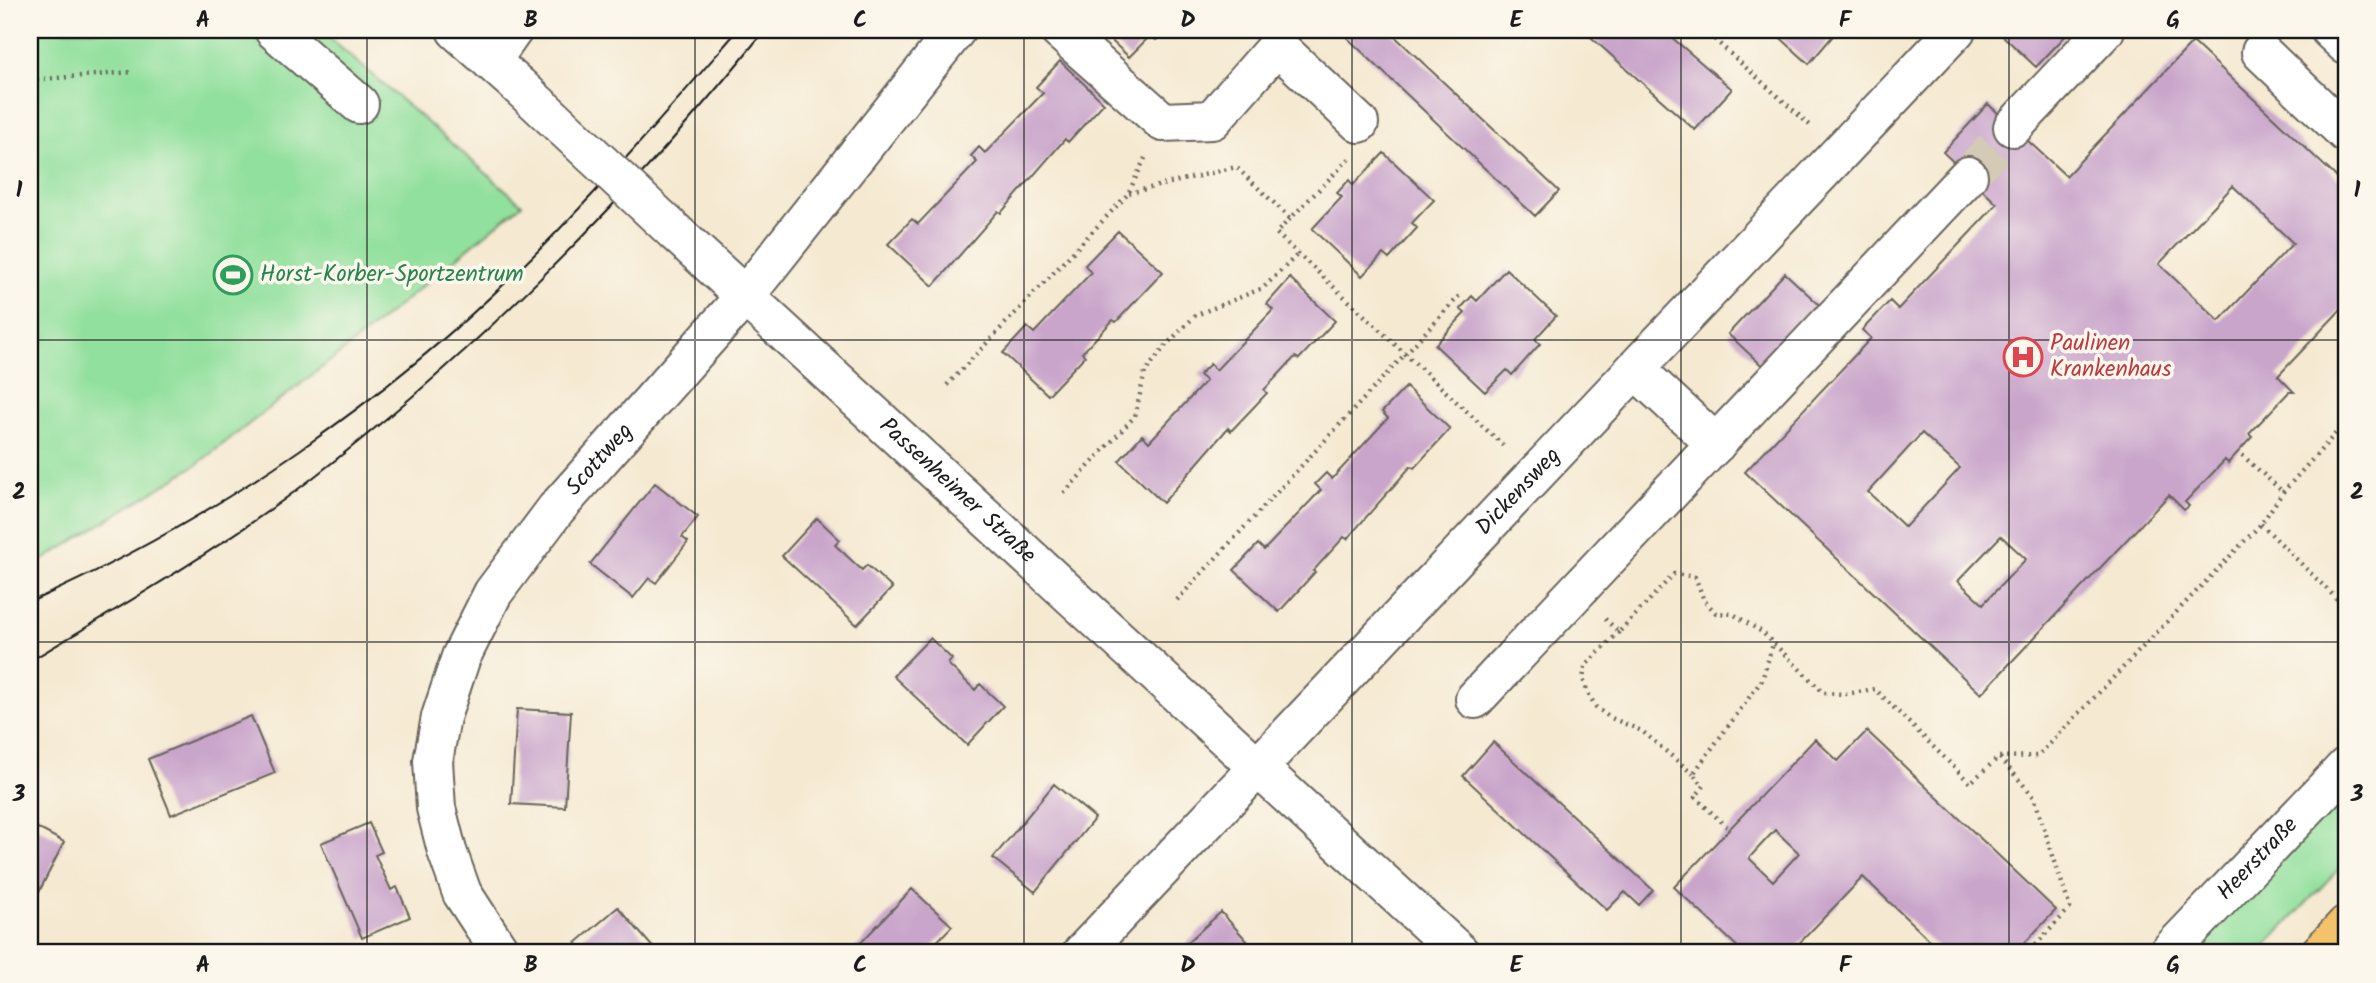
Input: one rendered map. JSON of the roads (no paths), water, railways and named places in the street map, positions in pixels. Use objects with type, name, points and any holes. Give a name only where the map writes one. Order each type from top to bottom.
[{"type":"main road","points":[[2319,953],[2346,925]]},
{"type":"street","points":[[274,30],[359,104]]},
{"type":"street","name":"Passenheimer Straße","points":[[456,30],[1460,953]]},
{"type":"street","points":[[491,61],[513,30]]},
{"type":"street","name":"Scottweg","points":[[502,953],[462,893],[436,808],[433,761],[441,718],[461,657],[493,593],[556,509],[746,296],[956,30]]},
{"type":"street","points":[[1059,30],[1163,122],[1212,120],[1277,47],[1359,123]]},
{"type":"street","name":"Dickensweg","points":[[1082,953],[1956,30]]},
{"type":"street","points":[[2013,127],[2105,30]]},
{"type":"street","points":[[2330,30],[2346,45]]},
{"type":"street","points":[[2261,52],[2346,133]]},
{"type":"street","points":[[1475,699],[1968,176]]},
{"type":"street","points":[[1635,369],[1716,444]]},
{"type":"street","name":"Heerstraße","points":[[2168,953],[2346,767]]},
{"type":"tunnel","points":[[1968,176],[2013,127]]},
{"type":"tram line","points":[[30,602],[168,533],[234,493],[299,451],[422,357],[536,253],[639,143],[738,30]]},
{"type":"tram line","points":[[30,661],[173,575],[277,505],[434,378],[493,324],[607,211],[714,92],[765,30]]},
{"type":"place","name":"Horst-Korber-Sportzentrum","points":[[233,275]]},
{"type":"place","name":"Paulinen Krankenhaus","points":[[2023,357]]}]
